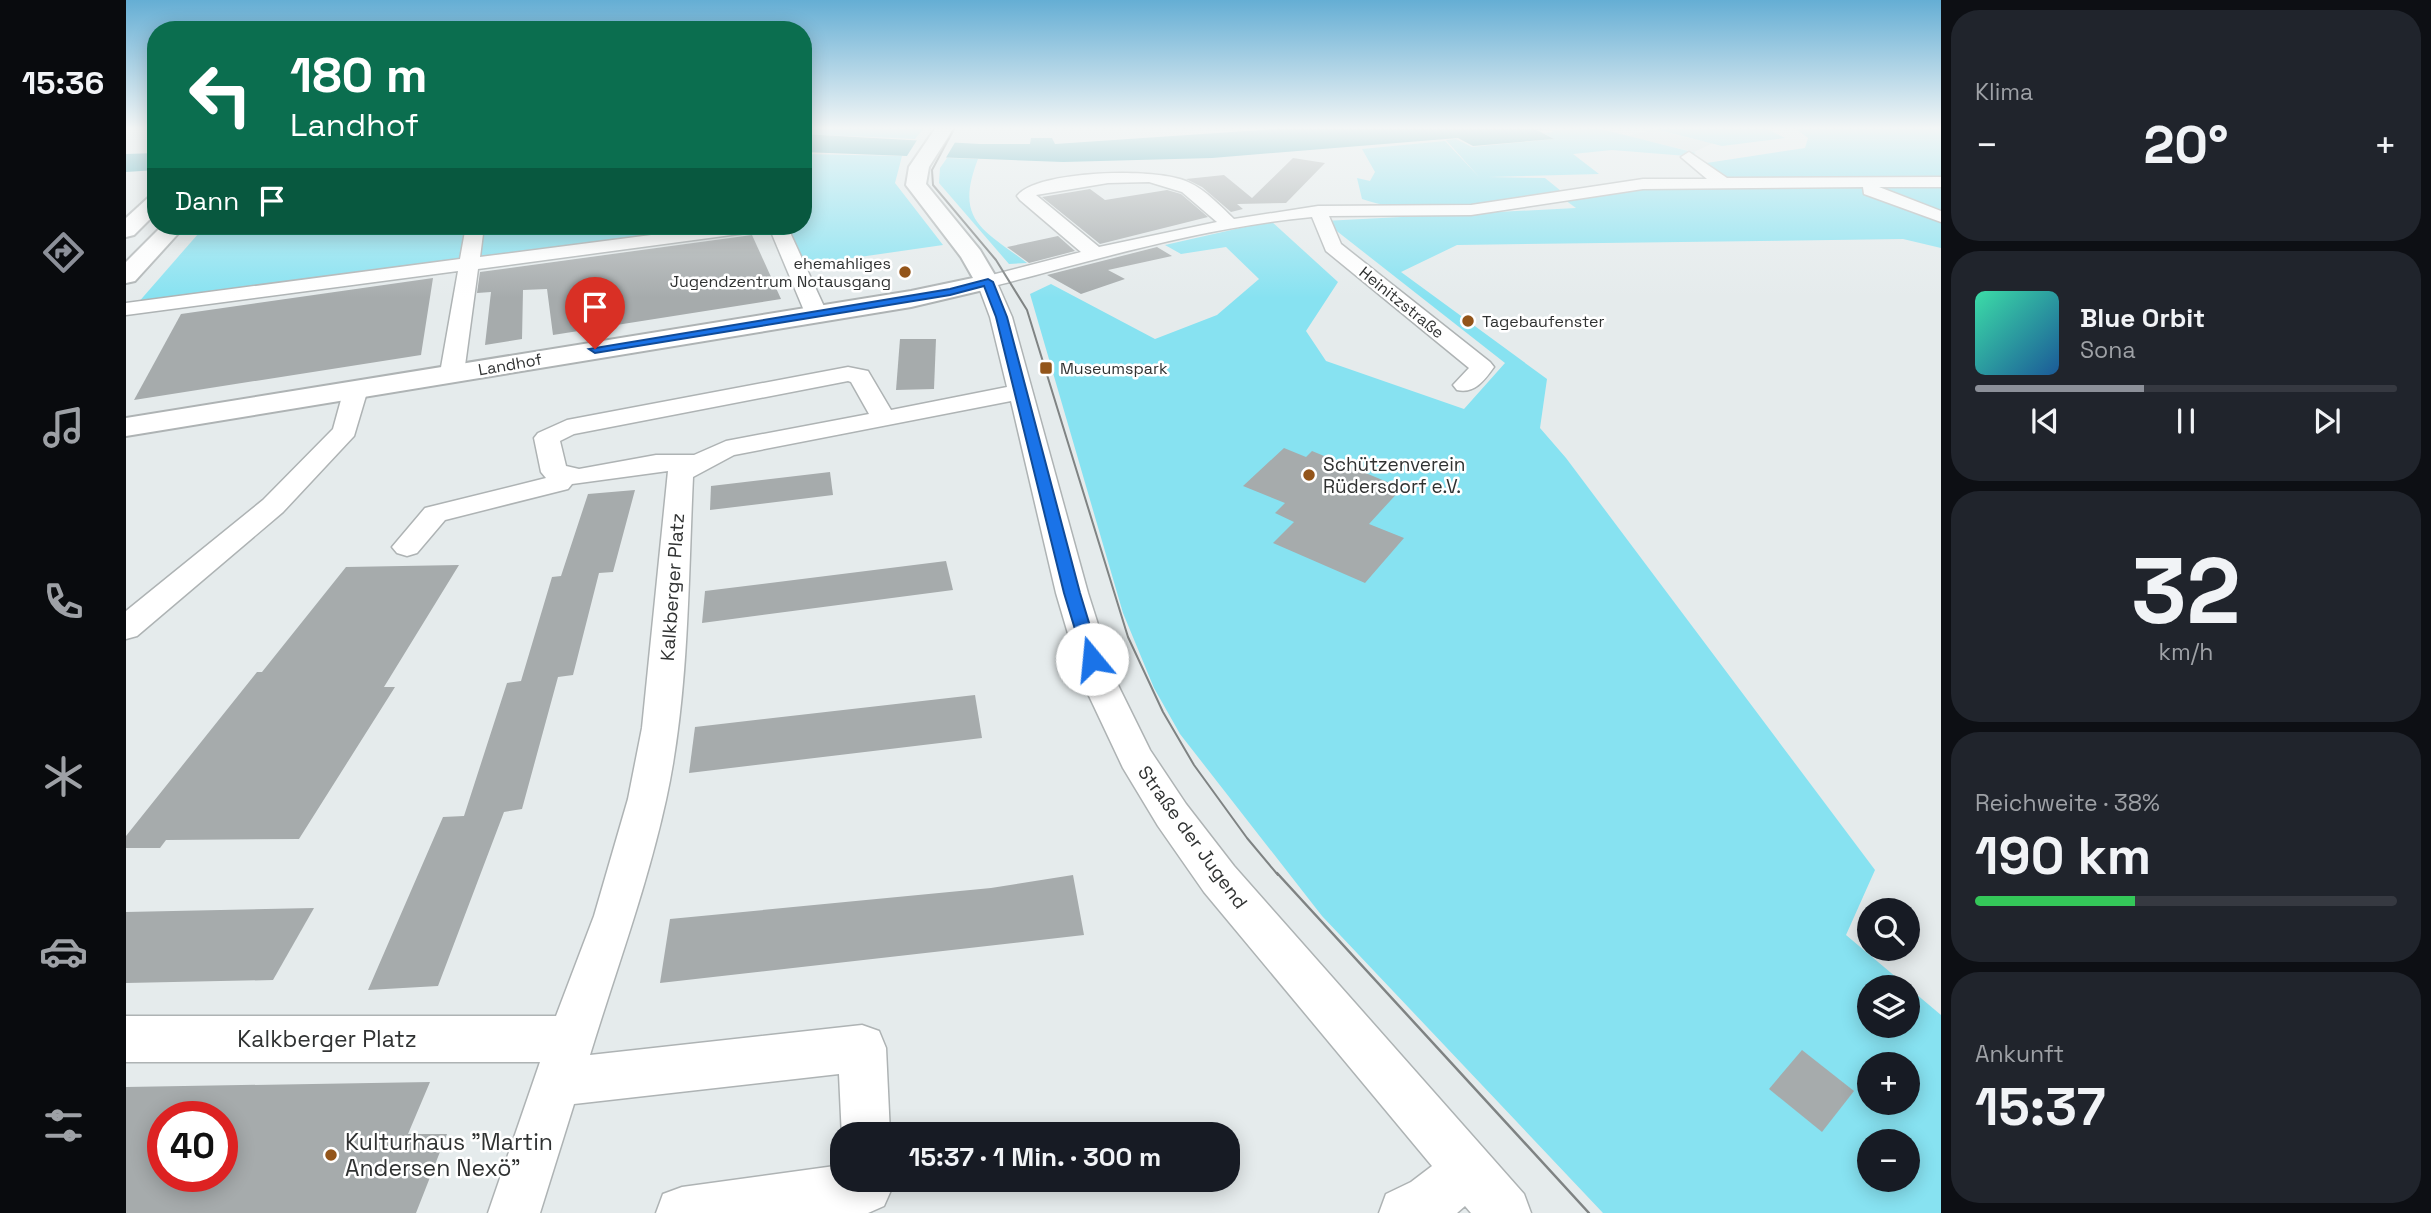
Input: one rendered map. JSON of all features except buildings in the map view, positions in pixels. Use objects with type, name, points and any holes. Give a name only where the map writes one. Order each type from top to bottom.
[{"type":"main road","name":"Straße der Jugend","points":[[916,186],[972,256],[988,282]]},
{"type":"main road","points":[[126,230],[147,210]]},
{"type":"main road","points":[[126,276],[165,235]]},
{"type":"main road","name":"Landhof","points":[[126,427],[950,292],[988,282]]},
{"type":"street","points":[[1063,186],[1031,190],[1026,197],[1095,254]]},
{"type":"street","points":[[1183,186],[1228,223]]},
{"type":"street","points":[[988,282],[1228,223],[1318,211],[1471,210],[1632,186]]},
{"type":"street","points":[[1709,186],[1751,186]]},
{"type":"street","points":[[1860,186],[1941,217]]},
{"type":"street","name":"Heinitzstraße","points":[[1318,211],[1333,247],[1482,367],[1465,385]]},
{"type":"street","name":"Landhof","points":[[452,373],[474,235]]},
{"type":"street","points":[[131,310],[692,235]]},
{"type":"street","points":[[782,235],[816,313]]},
{"type":"street","name":"Straße der Jugend","points":[[988,282],[1002,317],[1072,593],[1099,681],[1136,758],[1172,815],[1219,879],[1505,1213]]},
{"type":"street","points":[[883,417],[859,376],[848,374],[567,428],[547,438],[554,472],[579,477],[656,463],[694,463],[726,449],[1021,392]]},
{"type":"street","points":[[126,628],[273,506],[345,431],[356,389]]},
{"type":"street","name":"Kalkberger Platz","points":[[514,1213],[615,916],[647,799],[660,728],[667,664],[680,473],[694,463]]},
{"type":"street","points":[[407,547],[435,514],[558,483],[566,475]]},
{"type":"street","name":"Kalkberger Platz","points":[[126,1039],[572,1040]]},
{"type":"street","points":[[572,1040],[862,1048],[864,1122]]},
{"type":"street","points":[[1405,1213],[1430,1201],[1468,1171]]},
{"type":"street","points":[[682,1213],[837,1192]]},
{"type":"shaded area","points":[[812,186],[897,186],[943,245],[804,265],[789,235],[812,235]]},
{"type":"shaded area","points":[[941,186],[970,186],[971,210],[977,222],[1027,263],[1009,264]]},
{"type":"shaded area","points":[[1359,186],[1554,186],[1561,191],[1435,208],[1409,208],[1362,199]]},
{"type":"shaded area","points":[[1733,186],[1941,186],[1941,248],[1903,239],[1457,245],[1401,272],[1547,379],[1540,428],[1566,458],[1875,870],[1863,898],[1857,898],[1857,910],[1846,935],[1857,944],[1857,961],[1877,961],[1894,975],[1857,975],[1857,1038],[1920,1038],[1920,997],[1941,1015],[1941,1213],[1603,1213],[1322,916],[1180,734],[1154,688],[1123,613],[1030,294],[1051,284],[1155,339],[1217,315],[1259,279],[1226,247],[1181,254],[1165,245],[1271,221],[1338,282],[1306,331],[1326,361],[1464,409],[1505,363],[1324,221],[1576,208],[1565,200],[1630,189],[1740,189]]},
{"type":"shaded area","points":[[197,235],[662,235],[137,304]]},
{"type":"tram line","points":[[934,186],[996,260],[1027,310],[1128,637],[1163,712],[1194,765],[1247,838],[1278,875]]},
{"type":"tram line","points":[[1277,873],[1589,1213]]},
{"type":"place","name":"ehemahliges Jugendzentrum Notausgang","points":[[905,272]]},
{"type":"place","name":"Tagebaufenster","points":[[1468,321]]},
{"type":"place","name":"Museumspark","points":[[1046,368]]},
{"type":"place","name":"Schützenverein Rüdersdorf e.V.","points":[[1309,475]]},
{"type":"place","name":"Kulturhaus \"Martin Andersen Nexö\"","points":[[331,1155]]},
{"type":"route","points":[[595,349],[911,299],[988,282],[1002,317],[1072,593],[1092,659]]}]
